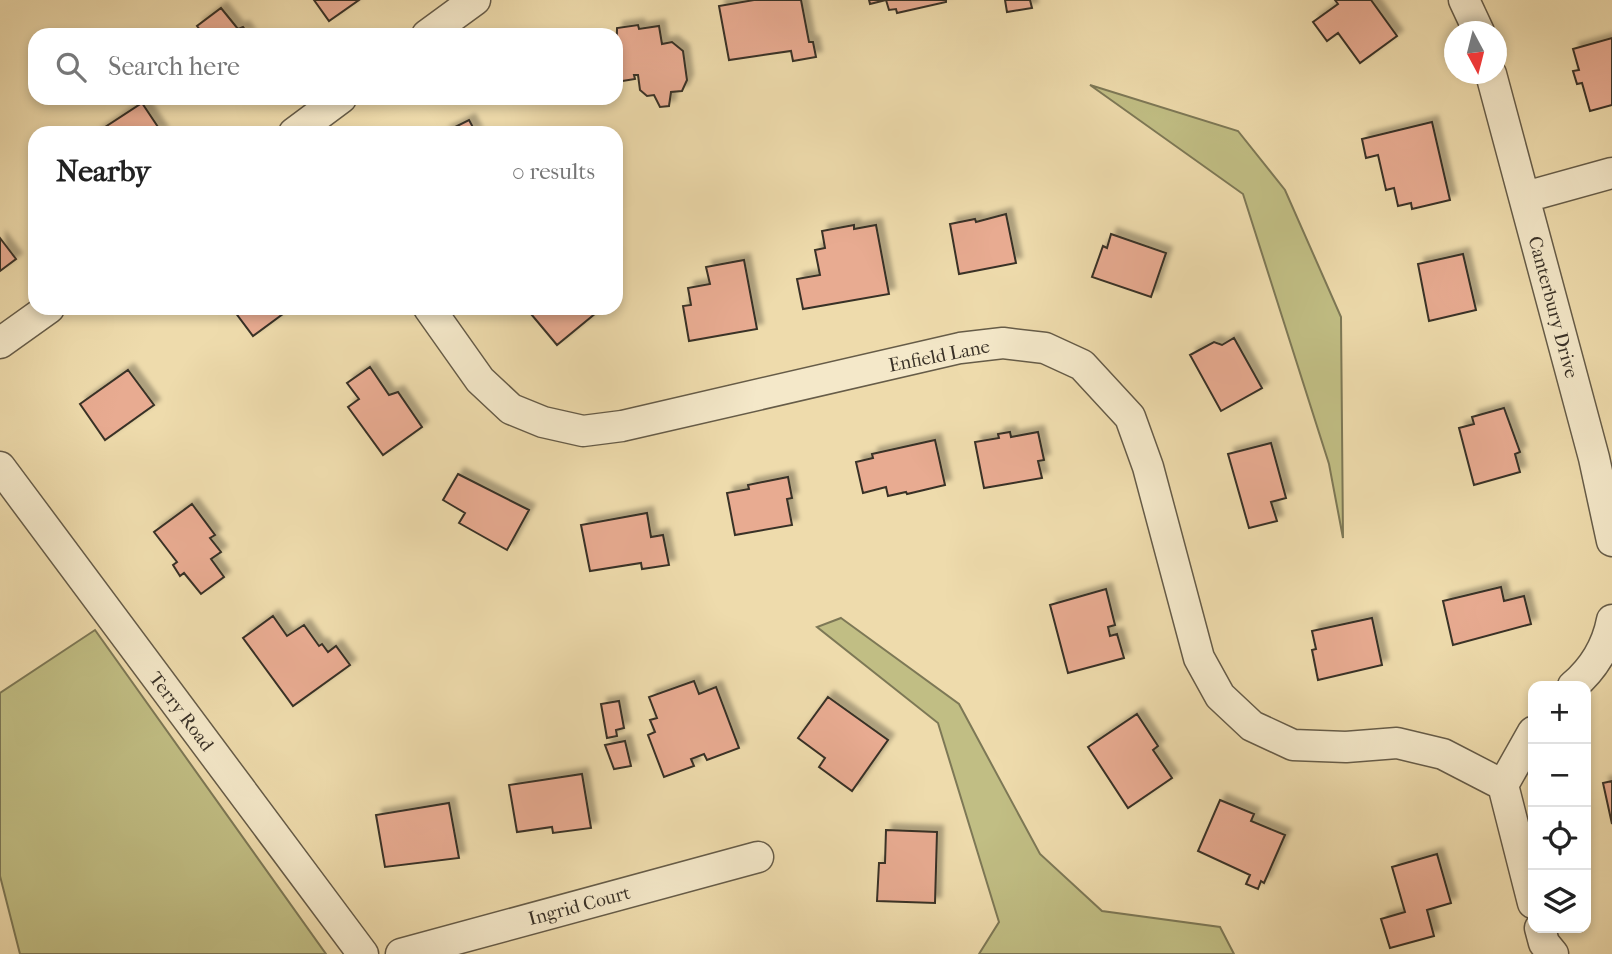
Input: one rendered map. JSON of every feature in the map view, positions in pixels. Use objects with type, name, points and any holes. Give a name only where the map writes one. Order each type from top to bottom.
[{"type":"street","points":[[437,28],[475,0]]},
{"type":"street","points":[[1464,0],[1474,21]]},
{"type":"street","name":"Canterbury Drive","points":[[1494,84],[1590,445],[1612,541]]},
{"type":"street","points":[[304,126],[332,105]]},
{"type":"street","points":[[1525,197],[1612,173]]},
{"type":"street","points":[[0,343],[39,315]]},
{"type":"street","name":"Enfield Lane","points":[[434,315],[480,380],[511,409],[543,422],[583,431],[622,426],[960,348],[1003,343],[1045,348],[1082,365],[1130,418],[1148,467],[1199,657],[1220,695],[1252,726],[1293,745],[1346,747],[1397,743],[1443,754],[1503,785]]},
{"type":"street","name":"Terry Road","points":[[0,467],[363,954]]},
{"type":"street","points":[[1578,681],[1593,665],[1609,637],[1612,620]]},
{"type":"street","points":[[1528,741],[1503,785],[1528,883]]},
{"type":"street","name":"Ingrid Court","points":[[401,954],[758,857]]},
{"type":"street","points":[[1541,933],[1544,943],[1553,954]]},
{"type":"shaded area","points":[[1090,85],[1238,131],[1285,190],[1341,317],[1343,538],[1329,464],[1243,194]]},
{"type":"shaded area","points":[[841,618],[959,704],[1040,854],[1102,911],[1220,927],[1234,954],[979,954],[999,922],[938,723],[817,627]]},
{"type":"shaded area","points":[[95,630],[326,954],[20,954],[0,876],[0,693]]},
{"type":"building","points":[[314,0],[359,0],[329,21]]},
{"type":"building","points":[[754,0],[801,0],[809,42],[813,42],[816,57],[793,61],[791,51],[729,60],[719,6]]},
{"type":"building","points":[[869,0],[886,0],[870,4]]},
{"type":"building","points":[[886,0],[946,2],[897,13],[896,9],[889,10]]},
{"type":"building","points":[[1005,0],[1030,0],[1032,8],[1007,12]]},
{"type":"building","points":[[1335,0],[1371,0],[1397,36],[1360,63],[1338,33],[1327,41],[1313,22],[1338,4]]},
{"type":"building","points":[[221,8],[237,28],[199,28],[197,26]]},
{"type":"building","points":[[659,26],[662,44],[672,42],[683,51],[687,80],[682,91],[671,92],[669,106],[660,107],[654,95],[647,96],[640,90],[638,75],[634,75],[635,79],[623,81],[623,28],[617,28]]},
{"type":"building","points":[[1612,38],[1612,105],[1590,111],[1582,83],[1577,84],[1573,71],[1579,70],[1573,49]]},
{"type":"building","points":[[139,105],[143,105],[157,126],[107,126]]},
{"type":"building","points":[[469,120],[472,126],[457,126]]},
{"type":"building","points":[[1432,122],[1450,200],[1412,209],[1411,203],[1398,206],[1394,188],[1386,190],[1378,155],[1366,158],[1362,139]]},
{"type":"building","points":[[1006,214],[1016,263],[959,274],[950,224],[975,219],[976,222]]},
{"type":"building","points":[[854,225],[854,229],[876,225],[889,294],[803,309],[797,279],[820,275],[815,250],[825,248],[822,231]]},
{"type":"building","points":[[1111,234],[1166,253],[1151,297],[1092,277],[1103,246],[1107,248]]},
{"type":"building","points":[[0,238],[16,259],[0,271]]},
{"type":"building","points":[[1463,254],[1476,310],[1429,321],[1418,264]]},
{"type":"building","points":[[744,260],[757,329],[689,341],[683,306],[691,305],[688,288],[710,284],[706,267]]},
{"type":"building","points":[[237,315],[282,315],[253,336]]},
{"type":"building","points":[[532,315],[593,315],[557,345]]},
{"type":"building","points":[[1234,338],[1262,388],[1221,411],[1190,355],[1214,342],[1222,345]]},
{"type":"building","points":[[370,367],[389,395],[398,392],[422,427],[383,455],[348,407],[359,399],[347,383]]},
{"type":"building","points":[[128,370],[154,405],[105,440],[80,404]]},
{"type":"building","points":[[1504,408],[1520,452],[1515,454],[1520,472],[1474,485],[1459,428],[1474,424],[1472,417]]},
{"type":"building","points":[[1010,432],[1011,437],[1038,432],[1044,460],[1038,461],[1042,478],[984,488],[975,442],[999,438],[998,434]]},
{"type":"building","points":[[935,440],[945,485],[888,496],[886,487],[863,493],[856,462],[873,458],[872,454]]},
{"type":"building","points":[[1271,443],[1286,498],[1271,502],[1277,521],[1249,528],[1228,454]]},
{"type":"building","points":[[458,474],[529,510],[507,550],[459,523],[465,513],[443,500]]},
{"type":"building","points":[[788,477],[792,498],[787,499],[792,525],[735,535],[727,493],[749,489],[748,485]]},
{"type":"building","points":[[192,504],[215,535],[210,538],[221,552],[211,559],[224,577],[201,594],[184,573],[180,576],[173,565],[177,562],[154,532]]},
{"type":"building","points":[[647,513],[651,537],[663,535],[669,565],[642,569],[641,563],[590,571],[581,525]]},
{"type":"building","points":[[1501,587],[1504,601],[1524,596],[1531,624],[1453,645],[1443,601]]},
{"type":"building","points":[[1106,589],[1115,625],[1108,627],[1110,636],[1117,634],[1124,658],[1068,673],[1050,605]]},
{"type":"building","points":[[273,616],[287,636],[304,625],[319,646],[322,644],[328,652],[336,646],[350,665],[293,706],[243,638]]},
{"type":"building","points":[[1372,618],[1382,665],[1318,680],[1312,650],[1316,649],[1312,631]]},
{"type":"building","points":[[694,681],[699,694],[716,687],[739,748],[707,760],[704,754],[691,759],[694,766],[664,777],[648,735],[655,732],[650,720],[657,718],[649,697]]},
{"type":"building","points":[[828,697],[888,740],[852,791],[819,767],[825,758],[798,738]]},
{"type":"building","points":[[619,701],[624,728],[616,730],[617,736],[607,738],[601,704]]},
{"type":"building","points":[[1137,714],[1158,746],[1153,750],[1172,778],[1128,808],[1088,747]]},
{"type":"building","points":[[625,741],[631,766],[614,769],[605,745]]},
{"type":"building","points":[[582,774],[591,828],[553,833],[552,827],[517,832],[509,785]]},
{"type":"building","points":[[1612,781],[1612,824],[1603,783]]},
{"type":"building","points":[[1220,800],[1254,814],[1251,821],[1285,835],[1264,883],[1261,881],[1258,889],[1246,884],[1250,875],[1198,851]]},
{"type":"building","points":[[449,803],[459,858],[385,867],[376,815]]},
{"type":"building","points":[[886,830],[937,832],[935,903],[877,901],[879,863],[885,863]]},
{"type":"building","points":[[1437,854],[1451,903],[1427,910],[1434,936],[1390,948],[1381,919],[1405,912],[1392,867]]}]
